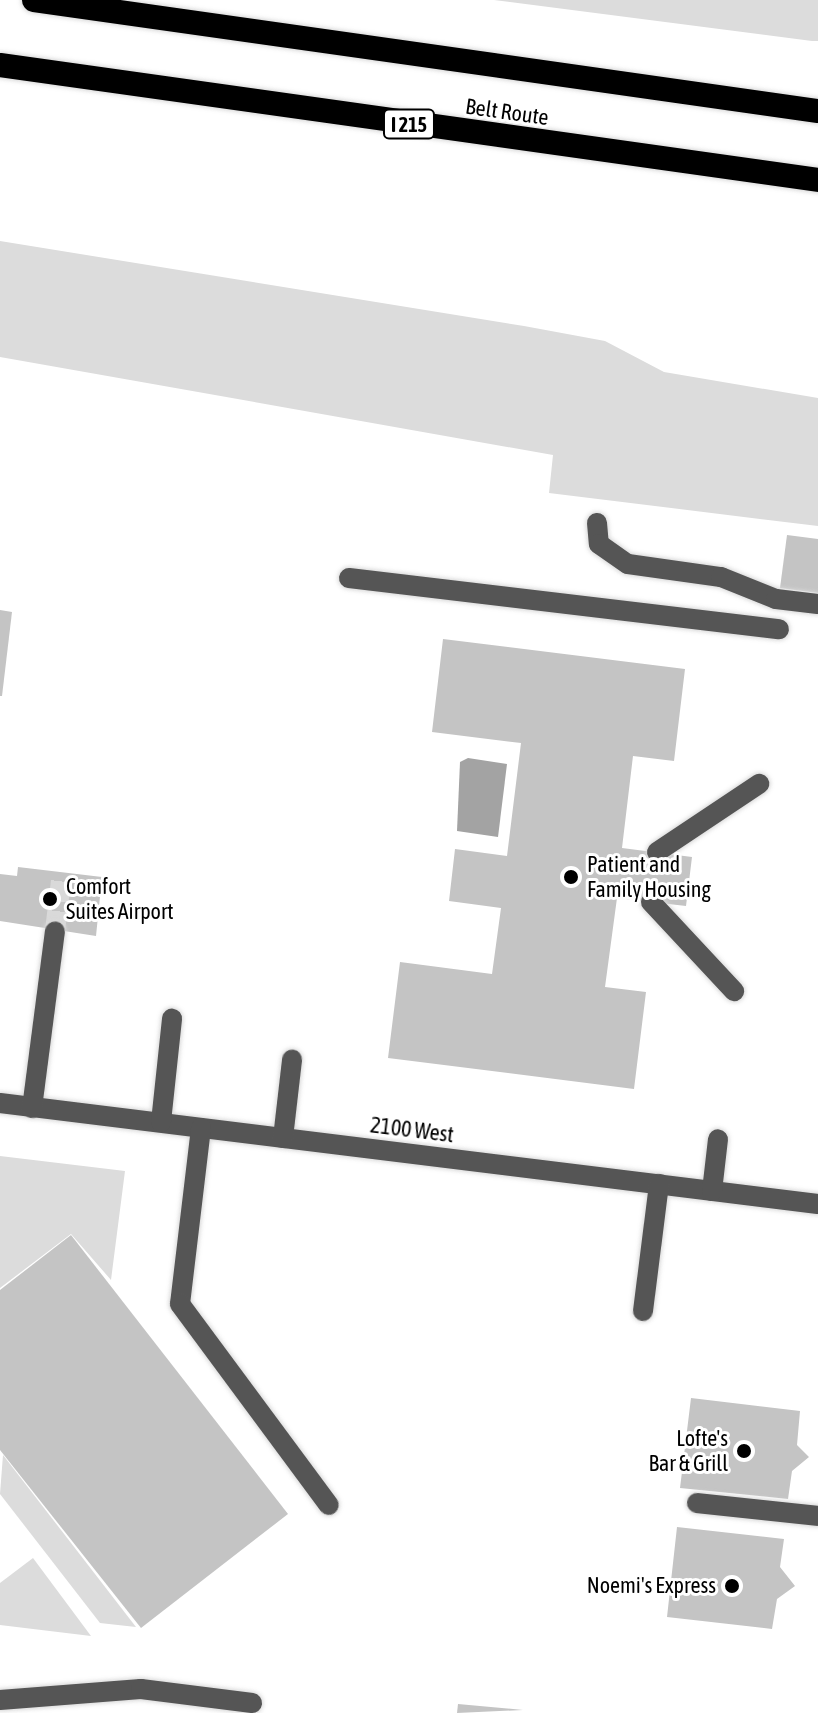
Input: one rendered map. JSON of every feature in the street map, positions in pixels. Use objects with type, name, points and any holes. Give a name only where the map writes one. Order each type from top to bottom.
[{"type":"highway","name":"Belt Route","points":[[34,0],[818,111]]},
{"type":"highway","name":"Belt Route","points":[[0,65],[818,180]]},
{"type":"street","points":[[597,523],[599,544],[628,564],[721,577],[776,599],[818,604]]},
{"type":"street","points":[[349,578],[779,629]]},
{"type":"street","points":[[657,852],[759,784]]},
{"type":"street","points":[[651,902],[734,991]]},
{"type":"street","points":[[32,1108],[55,931]]},
{"type":"street","points":[[161,1122],[172,1019]]},
{"type":"street","points":[[283,1138],[292,1060]]},
{"type":"street","name":"2100 West","points":[[0,1103],[818,1204]]},
{"type":"street","points":[[201,1128],[180,1304],[329,1505]]},
{"type":"street","points":[[712,1191],[718,1139]]},
{"type":"street","points":[[643,1311],[659,1184]]},
{"type":"street","points":[[697,1503],[818,1516]]},
{"type":"street","points":[[0,1700],[141,1689],[252,1703]]},
{"type":"shaded area","points":[[494,0],[818,0],[818,41],[812,41]]},
{"type":"shaded area","points":[[0,241],[605,341],[664,372],[818,398],[818,526],[549,493],[553,455],[0,357]]},
{"type":"shaded area","points":[[468,758],[507,764],[498,837],[457,831],[460,762]]},
{"type":"shaded area","points":[[0,1156],[125,1171],[111,1280],[71,1234],[0,1288]]},
{"type":"shaded area","points":[[3,1455],[136,1627],[100,1623],[0,1494]]},
{"type":"shaded area","points":[[33,1558],[91,1636],[0,1625],[0,1583]]},
{"type":"building","points":[[787,535],[818,539],[818,593],[780,588]]},
{"type":"building","points":[[0,610],[12,612],[2,696],[0,696]]},
{"type":"building","name":"Patient and Family Housing","points":[[443,639],[685,669],[674,761],[633,756],[622,848],[692,857],[686,906],[617,898],[605,987],[646,992],[634,1089],[388,1058],[400,962],[492,974],[501,908],[449,901],[455,849],[507,856],[521,743],[432,732]]},
{"type":"building","name":"Comfort Suites Airport","points":[[18,867],[102,877],[96,936],[0,921],[0,874],[17,876]]},
{"type":"building","points":[[71,1235],[288,1514],[141,1628],[0,1450],[0,1290]]},
{"type":"building","name":"Lofte's Bar & Grill","points":[[691,1398],[800,1411],[797,1445],[809,1457],[792,1471],[788,1499],[680,1488]]},
{"type":"building","points":[[677,1527],[784,1539],[780,1567],[795,1586],[777,1599],[772,1629],[667,1617]]},
{"type":"building","points":[[458,1704],[523,1710],[457,1713]]},
{"type":"tunnel","points":[[651,902],[657,852]]},
{"type":"tunnel","points":[[55,931],[62,872]]},
{"type":"place","name":"Patient and Family Housing","points":[[571,877]]},
{"type":"place","name":"Comfort Suites Airport","points":[[50,899]]},
{"type":"place","name":"Lofte's Bar & Grill","points":[[744,1451]]},
{"type":"place","name":"Noemi's Express","points":[[732,1586]]}]
